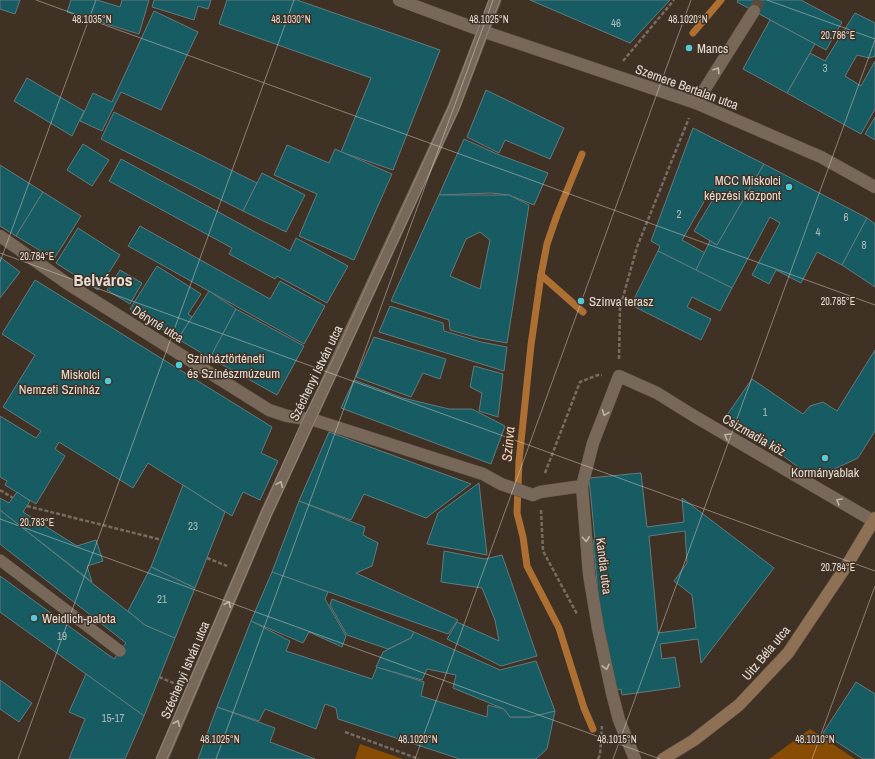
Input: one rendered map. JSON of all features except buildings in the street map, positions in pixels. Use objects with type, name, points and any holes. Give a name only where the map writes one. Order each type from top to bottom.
[{"type":"street","name":"Szemere Bertalan utca","points":[[399,0],[483,31],[696,103],[821,157],[875,187]]},
{"type":"street","name":"Széchenyi István utca","points":[[162,759],[266,514],[309,418],[340,357],[454,107],[495,0]]},
{"type":"street","points":[[696,103],[754,11]]},
{"type":"street","name":"Déryné utca","points":[[0,236],[68,284],[269,410],[287,416],[309,418],[483,474],[501,484],[533,495],[540,492],[582,486]]},
{"type":"street","name":"Kandia utca","points":[[619,376],[593,443],[582,486],[589,574],[598,628],[619,720],[635,759]]},
{"type":"street","name":"Csizmadia köz","points":[[619,376],[658,392],[694,416],[874,520]]},
{"type":"street","name":"Uitz Béla utca","points":[[663,759],[694,740],[739,705],[788,653],[847,565],[874,520]]},
{"type":"lane","points":[[0,560],[120,651]]},
{"type":"path","points":[[618,77],[623,60],[674,0]]},
{"type":"path","points":[[619,376],[620,308],[637,247],[696,103]]},
{"type":"path","points":[[0,490],[13,498]]},
{"type":"path","points":[[27,506],[162,540]]},
{"type":"path","points":[[345,732],[419,759]]},
{"type":"shaded area","points":[[810,729],[855,759],[769,759]]},
{"type":"shaded area","points":[[360,744],[403,759],[355,759]]},
{"type":"waterway","name":"Szinva","points":[[693,33],[721,0]]},
{"type":"waterway","name":"Szinva","points":[[582,154],[547,244],[541,275],[531,345],[519,461],[517,513],[523,537],[527,566],[559,628],[584,708],[593,729]]},
{"type":"waterway","points":[[541,275],[583,312]]},
{"type":"tunnel","points":[[754,11],[760,0]]},
{"type":"tram line","points":[[156,759],[262,511],[304,417],[335,355],[450,104],[489,0]]},
{"type":"tram line","points":[[167,759],[271,516],[459,109],[500,0]]},
{"type":"place","name":"Mancs","points":[[689,48]]},
{"type":"place","name":"MCC Miskolci képzési központ","points":[[789,187]]},
{"type":"place","name":"Szinva terasz","points":[[581,301]]},
{"type":"place","name":"Színháztörténeti és Színészmúzeum","points":[[179,365]]},
{"type":"place","name":"Miskolci Nemzeti Színház","points":[[108,381]]},
{"type":"place","name":"Kormányablak","points":[[825,458]]},
{"type":"place","name":"Weidlich-palota","points":[[34,618]]},
{"type":"district","name":"Belváros","points":[[103,279]]}]
